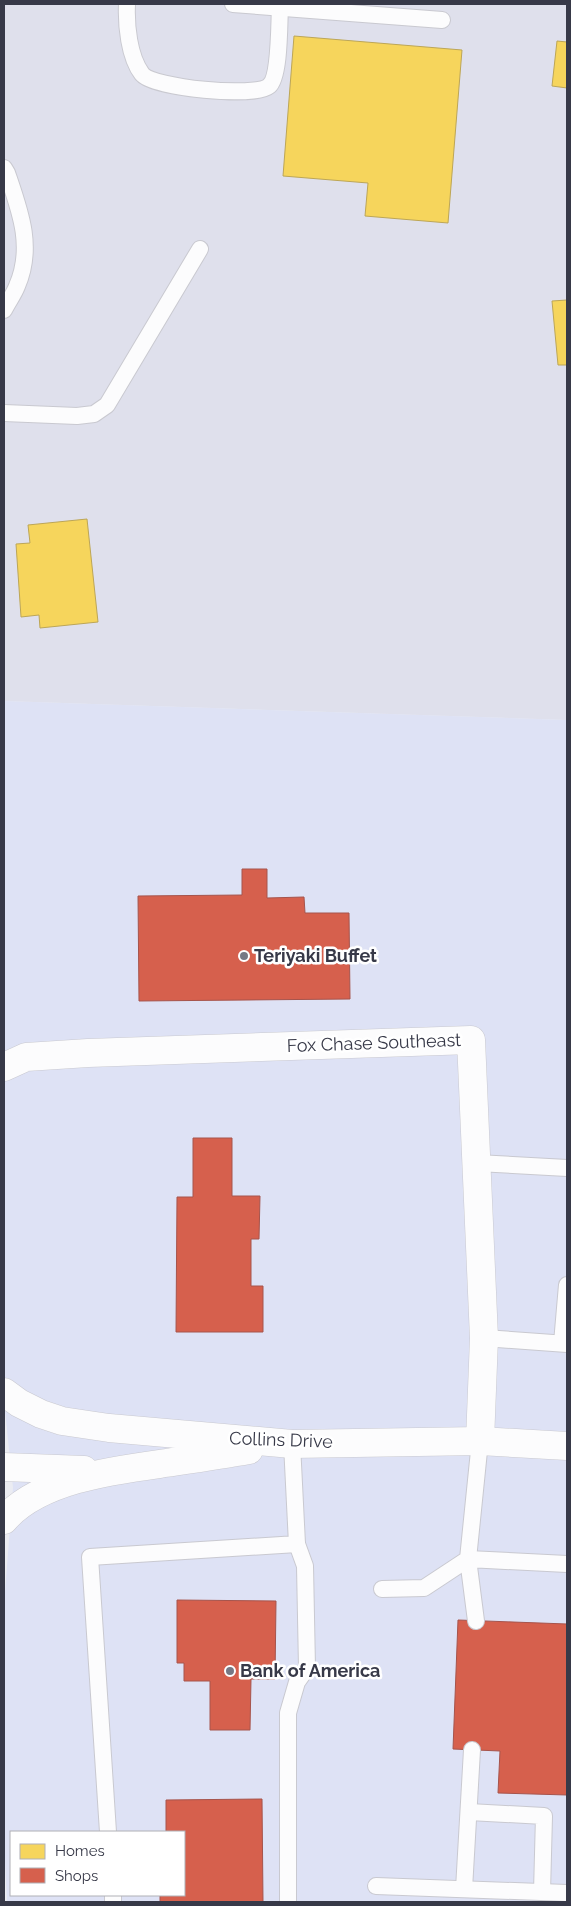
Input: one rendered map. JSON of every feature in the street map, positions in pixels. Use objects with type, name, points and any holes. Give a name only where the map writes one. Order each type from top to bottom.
[{"type":"street","name":"Fox Chase Southeast","points":[[11,1058],[88,1053],[471,1040],[484,1338],[480,1441]]},
{"type":"street","name":"Collins Drive","points":[[4,1392],[19,1403],[41,1414],[86,1425],[292,1444],[480,1441],[567,1446]]},
{"type":"street","points":[[4,1520],[26,1500],[52,1487],[115,1470],[292,1444]]},
{"type":"street","points":[[4,1467],[115,1470]]},
{"type":"lane","points":[[127,4],[130,40],[135,62],[143,76],[160,83],[192,88],[253,92],[269,86],[274,77],[278,52],[280,7]]},
{"type":"lane","points":[[233,4],[442,20]]},
{"type":"lane","points":[[4,168],[22,217],[26,253],[17,286],[4,310]]},
{"type":"lane","points":[[4,413],[77,416],[94,414],[107,405],[200,249]]},
{"type":"lane","points":[[476,1163],[567,1168]]},
{"type":"lane","points":[[484,1338],[565,1344],[567,1285]]},
{"type":"lane","points":[[476,1621],[468,1559],[480,1441]]},
{"type":"lane","points":[[288,1902],[288,1713],[296,1682],[307,1668],[305,1566],[296,1544],[292,1444]]},
{"type":"lane","points":[[108,1831],[90,1557],[296,1544]]},
{"type":"lane","points":[[382,1589],[424,1588],[468,1559],[567,1564]]},
{"type":"lane","points":[[464,1889],[472,1750]]},
{"type":"lane","points":[[469,1812],[544,1816],[542,1892]]},
{"type":"lane","points":[[376,1886],[567,1893]]},
{"type":"shaded area","points":[[4,4],[567,4],[567,720],[4,701]]},
{"type":"shaded area","points":[[4,701],[567,720],[567,1902],[7,1902],[4,1843],[4,1605],[13,1488],[4,1401]]},
{"type":"building: Homes","points":[[294,36],[462,50],[448,223],[365,216],[368,183],[283,176]]},
{"type":"building: Homes","points":[[557,41],[567,42],[567,88],[552,86]]},
{"type":"building: Homes","points":[[567,300],[567,365],[558,365],[552,301]]},
{"type":"building: Homes","points":[[87,519],[98,622],[40,628],[39,615],[21,617],[16,544],[30,543],[28,525]]},
{"type":"building: Shops","name":"Teriyaki Buffet","points":[[242,869],[267,869],[267,898],[304,897],[305,913],[349,913],[350,999],[139,1001],[138,896],[242,895]]},
{"type":"building: Shops","points":[[193,1138],[232,1138],[232,1196],[260,1196],[259,1239],[251,1239],[251,1286],[263,1286],[263,1332],[176,1332],[177,1197],[193,1197]]},
{"type":"building: Shops","name":"Bank of America","points":[[177,1600],[276,1601],[275,1679],[251,1679],[250,1730],[210,1730],[210,1681],[184,1681],[184,1663],[177,1663]]},
{"type":"building: Shops","points":[[458,1620],[567,1624],[567,1795],[498,1793],[500,1751],[453,1749]]},
{"type":"building: Shops","points":[[262,1799],[263,1902],[160,1902],[160,1896],[185,1896],[185,1831],[166,1831],[166,1800]]},
{"type":"place","name":"Teriyaki Buffet","points":[[244,956]]},
{"type":"place","name":"Bank of America","points":[[230,1671]]}]
